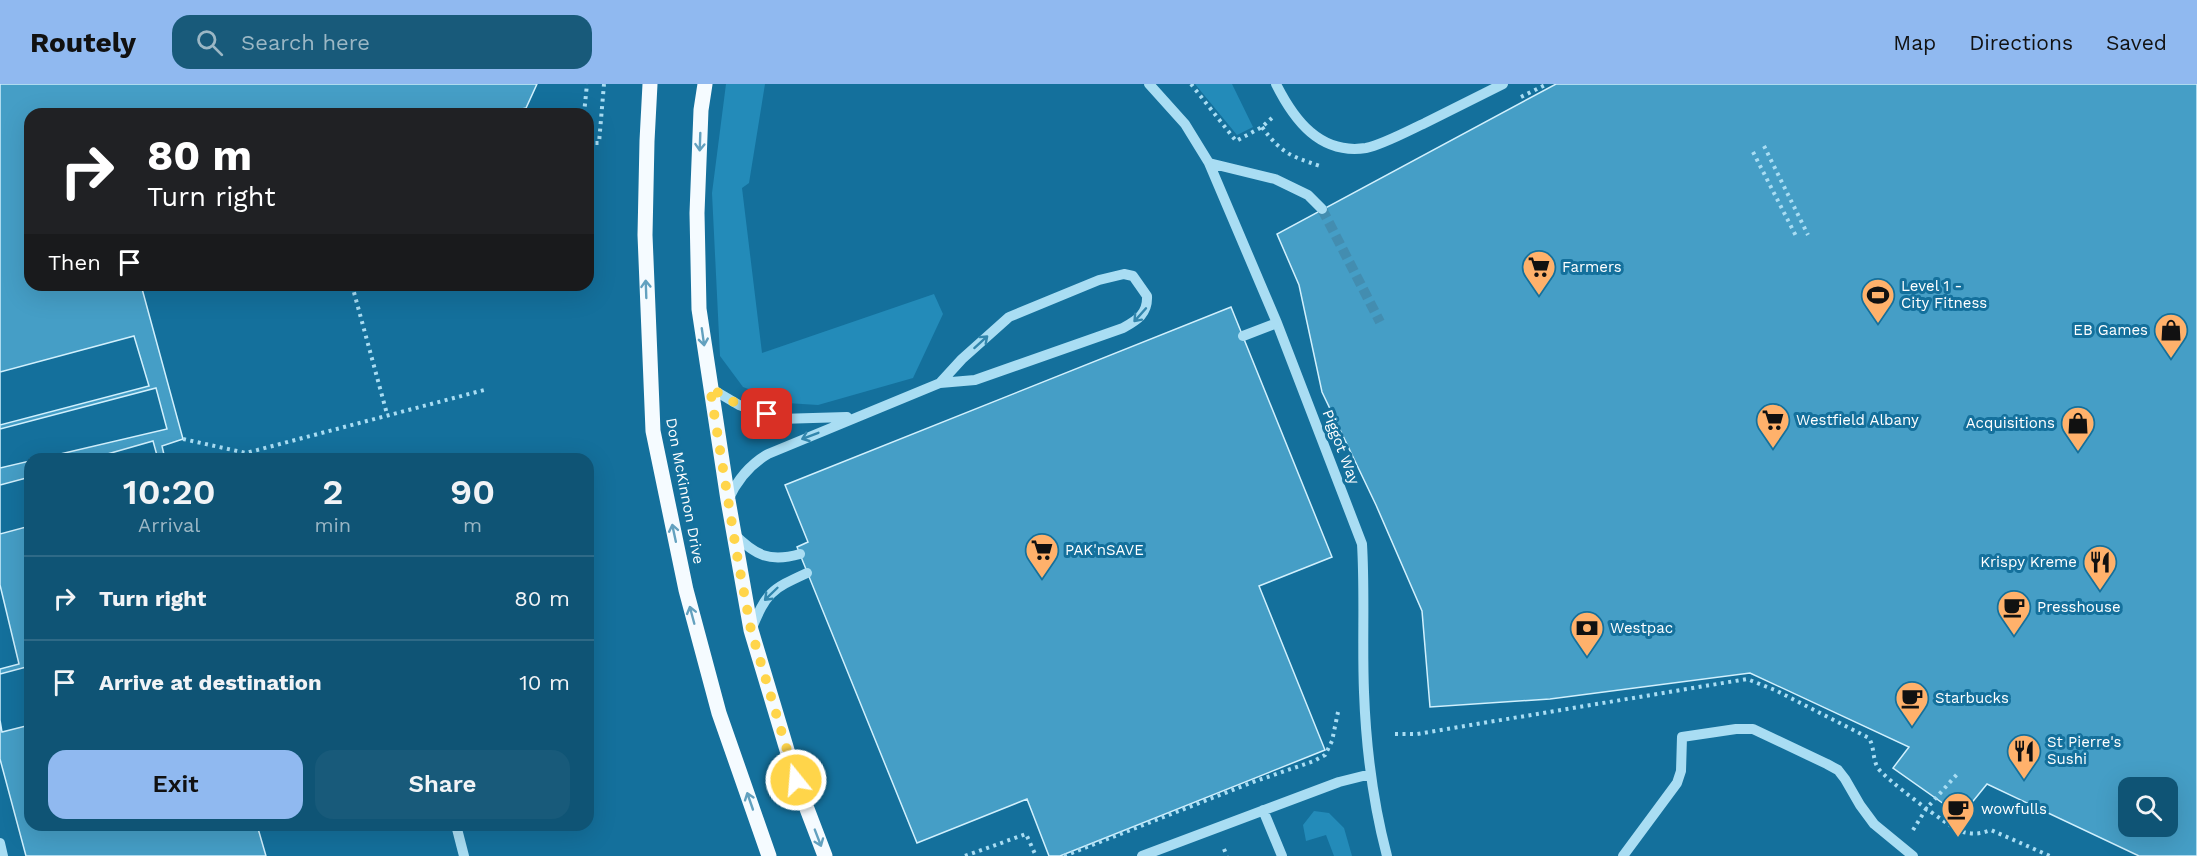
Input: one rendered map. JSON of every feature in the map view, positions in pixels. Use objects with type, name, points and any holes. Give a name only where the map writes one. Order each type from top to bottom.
[{"type":"main road","name":"Don McKinnon Drive","points":[[650,84],[645,235],[653,431],[688,602],[719,713],[769,856]]},
{"type":"main road","points":[[705,84],[701,110],[697,213],[699,309],[710,388],[751,630],[796,780],[825,856]]},
{"type":"street","name":"Piggot Way","points":[[1149,84],[1185,124],[1209,163],[1277,323],[1362,544],[1364,690],[1371,774],[1387,856]]},
{"type":"street","points":[[1276,84],[1286,104],[1302,126],[1316,137],[1333,145],[1366,148],[1406,132],[1503,84]]},
{"type":"street","points":[[1209,163],[1275,179],[1308,195],[1322,209]]},
{"type":"street","points":[[728,500],[735,485],[748,468],[764,456],[790,443],[940,383],[975,380],[1123,328],[1140,317],[1145,310],[1147,296],[1144,289],[1133,276],[1124,274],[1099,280],[1009,317],[962,359],[940,383]]},
{"type":"street","points":[[1243,336],[1277,323]]},
{"type":"street","points":[[710,388],[739,405],[779,419],[864,415]]},
{"type":"street","points":[[733,532],[747,547],[768,558],[785,558],[800,554]]},
{"type":"street","points":[[751,630],[767,597],[781,585],[807,573]]},
{"type":"street","points":[[1623,856],[1677,783],[1681,771],[1683,737],[1736,729],[1753,729],[1838,770],[1874,824],[1913,856]]},
{"type":"street","points":[[1142,856],[1339,782],[1371,774]]},
{"type":"street","points":[[1263,810],[1282,856]]},
{"type":"street","points":[[458,831],[464,856]]},
{"type":"street","points":[[0,843],[3,856]]},
{"type":"path","points":[[585,108],[587,84]]},
{"type":"path","points":[[594,143],[599,143],[604,84]]},
{"type":"path","points":[[1191,84],[1236,141],[1262,127]]},
{"type":"path","points":[[1764,146],[1808,235]]},
{"type":"path","points":[[1753,152],[1797,238]]},
{"type":"path","points":[[354,291],[387,414]]},
{"type":"path","points":[[183,440],[246,453],[484,390]]},
{"type":"path","points":[[1064,856],[1252,782],[1314,761],[1325,755],[1332,741],[1338,712]]},
{"type":"path","points":[[1395,734],[1417,734],[1452,728]]},
{"type":"path","points":[[1902,849],[1926,809],[1959,772]]},
{"type":"path","points":[[965,856],[1026,834],[1036,856]]},
{"type":"path","points":[[1224,849],[1227,856]]},
{"type":"shaded area","points":[[726,84],[765,84],[749,183],[742,188],[762,353],[934,294],[943,314],[913,378],[818,405],[786,403],[743,387],[720,356],[712,193]]},
{"type":"shaded area","points":[[1195,84],[1232,84],[1253,127],[1237,135]]},
{"type":"shaded area","points":[[1314,811],[1329,813],[1344,828],[1352,856],[1334,856],[1326,835],[1306,841],[1303,825]]},
{"type":"building","points":[[0,84],[537,84],[526,108],[24,108],[24,291],[143,291],[183,439],[162,446],[164,453],[24,453],[24,831],[259,831],[266,856],[26,856],[0,759],[0,669],[19,664],[0,585]]},
{"type":"building","name":"Westfield Albany","points":[[1556,84],[2197,84],[2197,856],[2139,856],[1987,784],[1961,816],[1893,768],[1909,747],[1750,673],[1550,699],[1430,707],[1422,611],[1376,505],[1322,392],[1299,285],[1277,234]]},
{"type":"building","name":"PAK'nSAVE","points":[[1231,307],[1332,557],[1259,586],[1325,750],[1060,856],[1049,856],[1027,799],[917,843],[797,547],[808,542],[785,485]]},
{"type":"building","points":[[134,336],[149,386],[0,425],[0,372]]},
{"type":"building","points":[[156,388],[167,429],[65,453],[24,453],[24,462],[0,468],[0,429]]},
{"type":"building","points":[[153,441],[156,453],[111,453]]},
{"type":"building","points":[[24,479],[24,528],[0,534],[0,485]]},
{"type":"building","points":[[24,668],[24,726],[2,732],[0,720],[0,674]]},
{"type":"tunnel","points":[[1322,209],[1380,322]]},
{"type":"place","name":"Farmers","points":[[1539,296]]},
{"type":"place","name":"Level 1 - City Fitness","points":[[1878,324]]},
{"type":"place","name":"EB Games","points":[[2171,359]]},
{"type":"place","name":"Westfield Albany","points":[[1773,449]]},
{"type":"place","name":"Acquisitions","points":[[2078,452]]},
{"type":"place","name":"PAK'nSAVE","points":[[1042,579]]},
{"type":"place","name":"Krispy Kreme","points":[[2100,591]]},
{"type":"place","name":"Presshouse","points":[[2014,636]]},
{"type":"place","name":"Westpac","points":[[1587,657]]},
{"type":"place","name":"Starbucks","points":[[1912,727]]},
{"type":"place","name":"St Pierre's Sushi","points":[[2024,780]]},
{"type":"place","name":"wowfulls","points":[[1958,838]]},
{"type":"route","points":[[767,414],[739,405],[710,388],[751,630],[796,780]]}]
